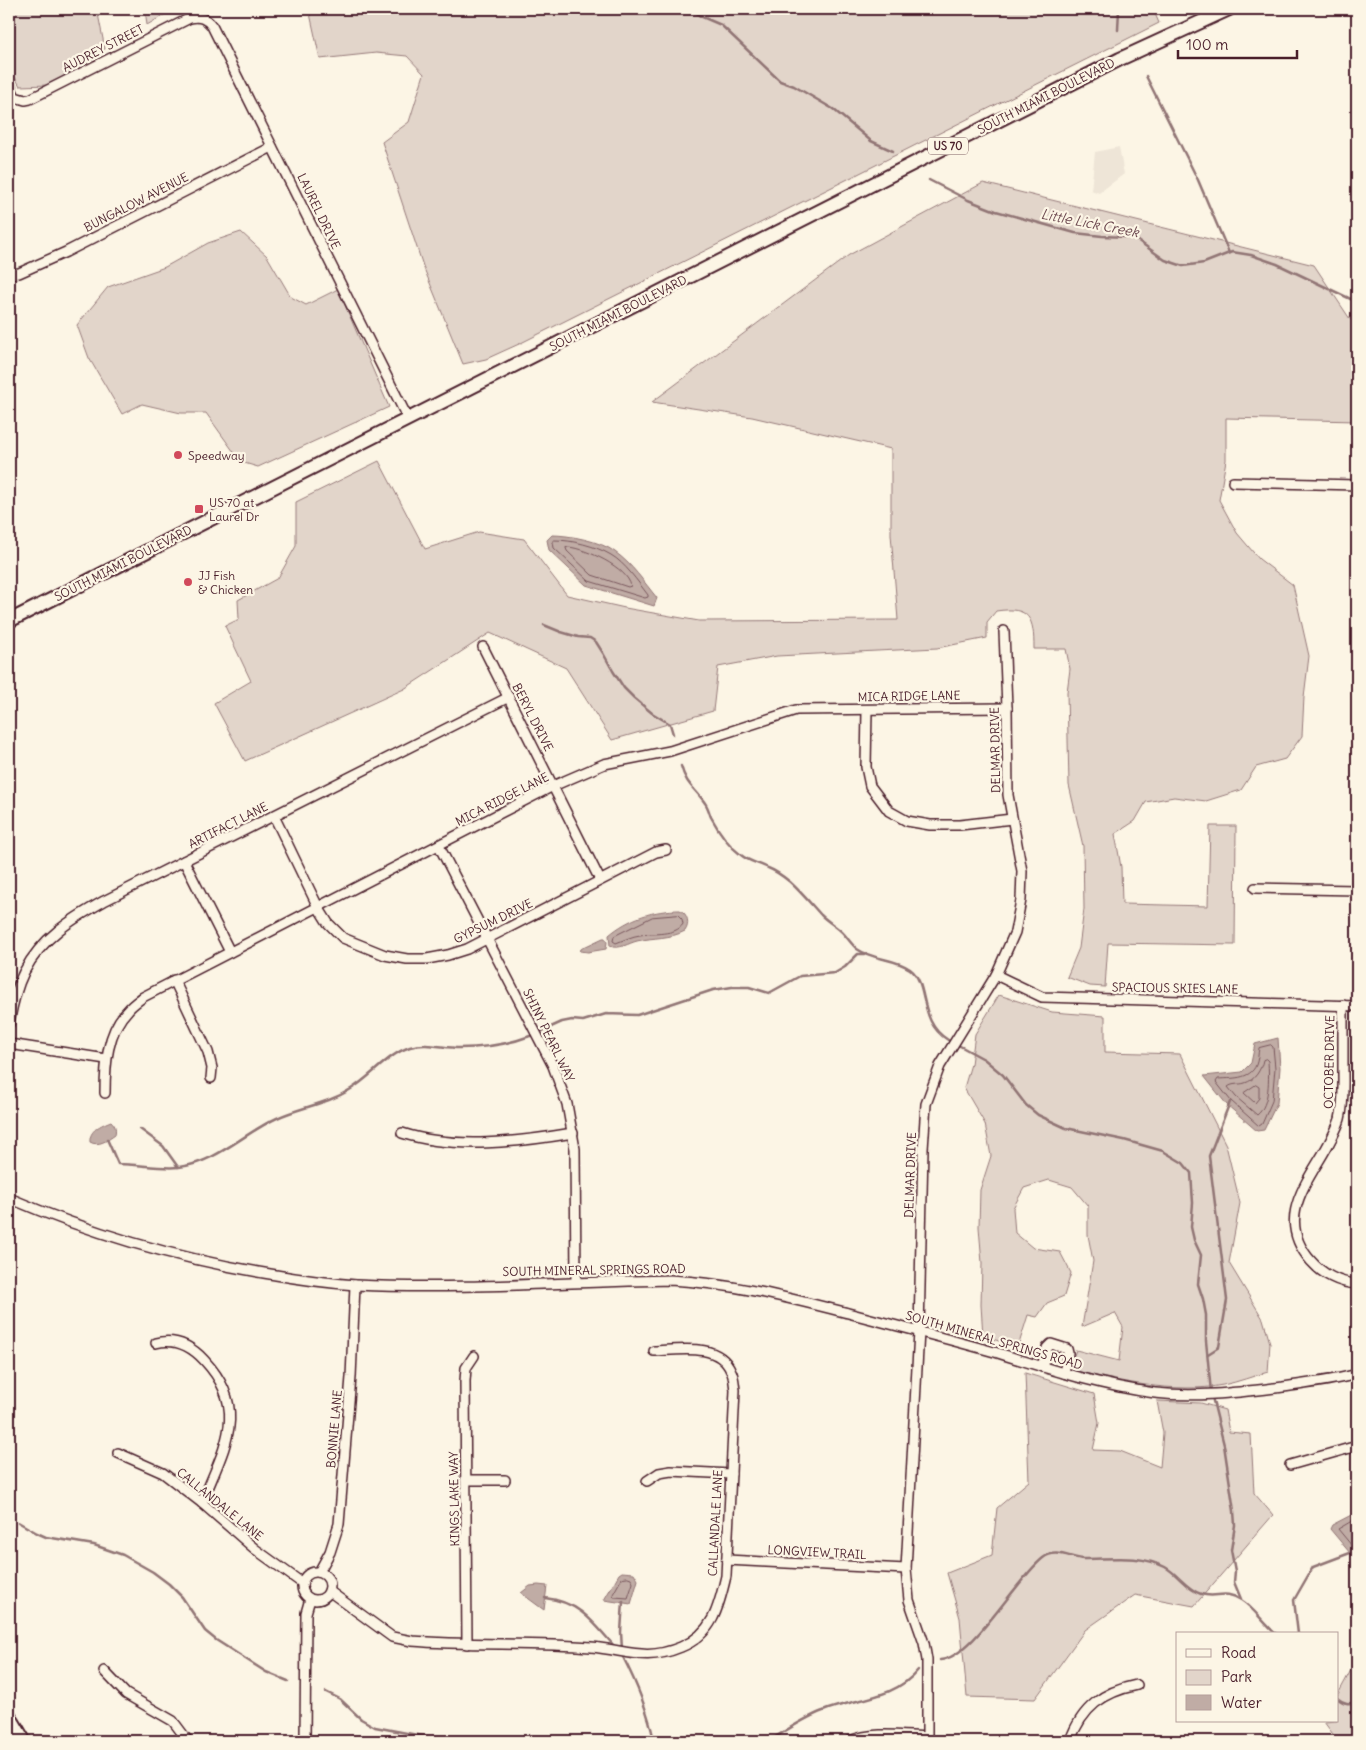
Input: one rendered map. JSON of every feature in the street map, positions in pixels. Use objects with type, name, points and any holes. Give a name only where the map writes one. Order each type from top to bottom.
[{"type":"highway","name":"SOUTH MIAMI BOULEVARD","points":[[9,620],[1120,59],[1229,9]]},
{"type":"main road","points":[[9,1714],[25,1741]]},
{"type":"street","name":"AUDREY STREET","points":[[9,84],[15,97],[25,100],[36,97],[190,18],[202,18]]},
{"type":"street","name":"LAUREL DRIVE","points":[[202,18],[208,20],[212,26],[408,419]]},
{"type":"street","name":"BUNGALOW AVENUE","points":[[9,274],[19,273],[66,252],[272,147]]},
{"type":"street","points":[[1233,482],[1357,485]]},
{"type":"street","name":"DELMAR DRIVE","points":[[927,1739],[927,1660],[924,1643],[909,1600],[906,1569],[918,1331],[926,1104],[940,1066],[996,975],[1015,932],[1021,900],[1022,871],[1008,796],[1008,708],[1004,631]]},
{"type":"street","name":"BERYL DRIVE","points":[[483,647],[600,880]]},
{"type":"street","name":"ARTIFACT LANE","points":[[9,1024],[14,997],[24,972],[38,950],[54,932],[73,918],[508,697]]},
{"type":"street","name":"MICA RIDGE LANE","points":[[105,1093],[106,1059],[118,1022],[127,1010],[143,997],[554,786],[604,764],[670,751],[796,710],[1008,708]]},
{"type":"street","points":[[867,710],[866,767],[868,777],[870,786],[888,811],[907,821],[930,825],[960,825],[1012,819]]},
{"type":"street","name":"GYPSUM DRIVE","points":[[274,816],[318,907],[328,923],[343,938],[386,955],[407,959],[448,956],[467,950],[600,880],[656,852],[666,850]]},
{"type":"street","name":"SHINY PEARL WAY","points":[[439,846],[553,1066],[567,1104],[575,1149],[576,1282]]},
{"type":"street","points":[[184,861],[230,952]]},
{"type":"street","points":[[1255,888],[1357,890]]},
{"type":"street","name":"SPACIOUS SKIES LANE","points":[[996,975],[1042,997],[1357,1006]]},
{"type":"street","points":[[174,980],[208,1052],[212,1068],[211,1078]]},
{"type":"street","name":"OCTOBER DRIVE","points":[[1343,1005],[1344,1097],[1340,1118],[1332,1140],[1308,1176],[1299,1195],[1294,1216],[1300,1246],[1314,1265],[1333,1278],[1357,1284]]},
{"type":"street","points":[[9,1044],[106,1059]]},
{"type":"street","points":[[402,1133],[436,1141],[474,1142],[518,1141],[573,1134]]},
{"type":"street","name":"SOUTH MINERAL SPRINGS ROAD","points":[[9,1198],[116,1238],[203,1262],[296,1278],[355,1285],[418,1286],[670,1280],[725,1285],[770,1293],[918,1331],[1064,1373],[1137,1390],[1165,1394],[1233,1393],[1311,1384],[1357,1374]]},
{"type":"street","name":"BONNIE LANE","points":[[319,1572],[330,1552],[339,1524],[351,1377],[355,1285]]},
{"type":"street","points":[[156,1343],[165,1341],[176,1342],[194,1350],[216,1373],[227,1397],[231,1416],[227,1440],[202,1503]]},
{"type":"street","points":[[1042,1367],[1047,1348],[1051,1344],[1059,1346],[1067,1349],[1068,1353],[1064,1373]]},
{"type":"street","name":"CALLANDALE LANE","points":[[329,1591],[392,1637],[412,1641],[592,1647],[636,1655],[661,1654],[683,1646],[699,1635],[714,1619],[726,1576],[735,1390],[732,1371],[722,1358],[708,1351],[654,1351]]},
{"type":"street","name":"KINGS LAKE WAY","points":[[467,1644],[465,1381],[466,1368],[474,1356]]},
{"type":"street","points":[[1290,1465],[1357,1446]]},
{"type":"street","name":"CALLANDALE LANE","points":[[118,1453],[163,1473],[202,1503],[255,1549],[302,1583]]},
{"type":"street","points":[[647,1481],[659,1473],[672,1471],[731,1474]]},
{"type":"street","points":[[466,1480],[505,1480]]},
{"type":"street","name":"LONGVIEW TRAIL","points":[[727,1560],[906,1569]]},
{"type":"street","points":[[319,1572],[327,1577],[329,1591],[319,1600],[310,1599],[303,1592],[302,1583],[306,1575],[319,1572]]},
{"type":"street","points":[[305,1741],[306,1623],[310,1599]]},
{"type":"street","points":[[104,1671],[126,1694],[173,1721],[188,1741]]},
{"type":"street","points":[[1070,1741],[1080,1719],[1094,1703],[1112,1692],[1137,1685]]},
{"type":"street","points":[[850,1741],[859,1737],[875,1736],[927,1739]]},
{"type":"shaded area","points":[[1119,147],[1124,174],[1099,193],[1091,190],[1095,152]]},
{"type":"green space","points":[[9,9],[97,9],[105,49],[50,85],[20,86],[9,67]]},
{"type":"green space","points":[[145,9],[174,9],[147,25]]},
{"type":"green space","points":[[309,9],[1153,9],[1159,23],[519,344],[486,359],[463,364],[423,266],[382,142],[409,122],[424,74],[407,56],[376,53],[320,59]]},
{"type":"green space","points":[[983,183],[1314,265],[1350,319],[1357,322],[1357,421],[1226,418],[1226,460],[1219,500],[1237,533],[1259,559],[1293,585],[1309,656],[1302,736],[1285,759],[1256,767],[1241,790],[1206,801],[1174,797],[1146,802],[1135,821],[1115,834],[1121,867],[1122,904],[1208,906],[1210,826],[1236,826],[1235,945],[1108,943],[1105,987],[1090,986],[1067,977],[1079,948],[1084,909],[1083,846],[1069,785],[1067,692],[1070,669],[1066,649],[1034,649],[1031,622],[1028,616],[1016,610],[996,611],[987,622],[987,638],[937,648],[777,656],[718,667],[713,711],[612,740],[566,668],[490,633],[404,689],[245,761],[214,703],[251,681],[225,626],[239,619],[238,600],[278,578],[296,546],[296,502],[379,461],[425,549],[479,532],[524,539],[567,595],[625,608],[699,621],[898,620],[891,534],[891,449],[752,417],[652,402],[849,255]]},
{"type":"green space","points":[[241,232],[267,256],[291,297],[306,305],[338,289],[389,407],[258,467],[241,462],[206,413],[181,413],[142,404],[122,414],[89,358],[77,325],[108,287],[165,267],[208,243]]},
{"type":"green space","points":[[999,995],[1052,1012],[1105,1016],[1105,1052],[1180,1054],[1226,1145],[1240,1203],[1229,1263],[1263,1319],[1270,1343],[1268,1372],[1223,1385],[1186,1388],[1125,1382],[1069,1369],[1076,1350],[1119,1361],[1123,1327],[1115,1313],[1082,1327],[1093,1261],[1088,1235],[1088,1206],[1072,1187],[1049,1180],[1024,1188],[1013,1208],[1015,1233],[1033,1248],[1060,1252],[1071,1273],[1064,1296],[1047,1303],[1037,1317],[1028,1315],[1018,1347],[983,1336],[981,1305],[982,1263],[979,1227],[980,1190],[991,1156],[985,1124],[964,1088],[971,1064],[975,1034]]},
{"type":"green space","points":[[1025,1373],[1094,1394],[1099,1423],[1093,1450],[1120,1451],[1160,1467],[1163,1433],[1157,1401],[1201,1403],[1225,1410],[1229,1432],[1251,1434],[1254,1493],[1273,1515],[1194,1606],[1135,1595],[1085,1630],[1035,1699],[967,1697],[960,1618],[947,1573],[992,1555],[997,1508],[1029,1481]]},
{"type":"green space","points":[[1357,1659],[1357,1741],[1338,1741],[1324,1722],[1338,1722],[1338,1694]]},
{"type":"water","points":[[552,535],[585,539],[615,552],[632,568],[657,598],[654,606],[586,585],[549,550],[547,540]]},
{"type":"water","points":[[680,910],[687,919],[685,931],[668,937],[637,941],[620,947],[610,946],[609,935],[625,924],[651,913]]},
{"type":"water","points":[[603,938],[607,942],[606,949],[588,952],[580,951],[584,947]]},
{"type":"water","points":[[1278,1038],[1280,1068],[1277,1103],[1264,1130],[1257,1131],[1227,1105],[1204,1076],[1242,1072],[1251,1063],[1255,1044]]},
{"type":"water","points":[[111,1121],[114,1124],[115,1135],[100,1143],[90,1142],[91,1134],[94,1131]]},
{"type":"water","points":[[1357,1512],[1357,1558],[1350,1553],[1330,1529],[1332,1525]]},
{"type":"water","points":[[622,1572],[634,1573],[638,1580],[631,1604],[604,1600],[619,1574]]},
{"type":"water","points":[[530,1586],[547,1586],[544,1610],[521,1593]]},
{"type":"waterway","name":"Little Lick Creek","points":[[693,9],[700,16],[721,25],[780,81],[794,86],[833,109],[871,141],[893,151]]},
{"type":"waterway","points":[[1118,30],[1119,9]]},
{"type":"waterway","points":[[1146,76],[1198,180],[1229,253]]},
{"type":"waterway","name":"Little Lick Creek","points":[[929,180],[968,200],[996,211],[1075,233],[1126,237],[1137,240],[1165,260],[1183,266],[1204,263],[1232,252],[1251,255],[1277,264],[1357,302]]},
{"type":"waterway","points":[[544,625],[578,637],[590,638],[596,642],[624,688],[652,713],[670,724],[673,734]]},
{"type":"waterway","points":[[681,766],[685,778],[706,805],[717,827],[737,851],[747,859],[765,866],[788,880],[857,949],[863,953],[904,965],[910,969],[920,984],[932,1023],[938,1032],[948,1040]]},
{"type":"waterway","points":[[542,1031],[562,1022],[572,1020],[583,1021],[606,1014],[637,1015],[713,990],[749,987],[769,993],[800,976],[835,973],[845,967],[858,954],[864,954]]},
{"type":"waterway","points":[[107,1139],[118,1164],[156,1167],[179,1167],[192,1164],[218,1154],[277,1118],[342,1094],[402,1050],[422,1045],[459,1048],[477,1047],[495,1045],[530,1036]]},
{"type":"waterway","points":[[960,1046],[984,1059],[1003,1075],[1026,1105],[1038,1115],[1066,1128],[1124,1140],[1163,1151],[1183,1163],[1191,1173],[1193,1203],[1191,1227],[1194,1240],[1201,1255],[1198,1284],[1206,1315],[1206,1341],[1211,1392]]},
{"type":"waterway","points":[[1208,1354],[1219,1347],[1227,1300],[1209,1156],[1230,1102]]},
{"type":"waterway","points":[[140,1129],[163,1146],[178,1167]]},
{"type":"waterway","points":[[1212,1397],[1224,1445],[1234,1511],[1235,1525],[1231,1550],[1235,1571],[1234,1582],[1241,1599]]},
{"type":"waterway","points":[[18,1522],[46,1537],[94,1545],[123,1555],[153,1572],[182,1597],[205,1631],[216,1640],[266,1672],[288,1681]]},
{"type":"waterway","points":[[1298,1632],[1294,1600],[1313,1567],[1350,1553]]},
{"type":"waterway","points":[[940,1660],[953,1656],[980,1633],[1032,1569],[1043,1558],[1053,1554],[1063,1554],[1083,1559],[1125,1558],[1155,1563],[1170,1570],[1196,1592],[1212,1596],[1230,1595],[1241,1600],[1274,1632]]},
{"type":"waterway","points":[[545,1598],[557,1600],[577,1609],[615,1647]]},
{"type":"waterway","points":[[622,1650],[623,1601]]},
{"type":"waterway","points":[[622,1655],[641,1696],[654,1741]]},
{"type":"waterway","points":[[769,1741],[816,1714],[898,1687],[909,1680],[918,1670]]},
{"type":"waterway","points":[[326,1692],[340,1699],[361,1719],[375,1727],[444,1740],[461,1741]]},
{"type":"waterway","points":[[1338,1699],[1347,1703],[1357,1702]]},
{"type":"waterway","points":[[583,1741],[597,1739],[606,1741]]},
{"type":"place","name":"Speedway","points":[[178,455]]},
{"type":"place","name":"US 70 at Laurel Dr","points":[[199,509]]},
{"type":"place","name":"JJ Fish & Chicken","points":[[188,582]]}]
